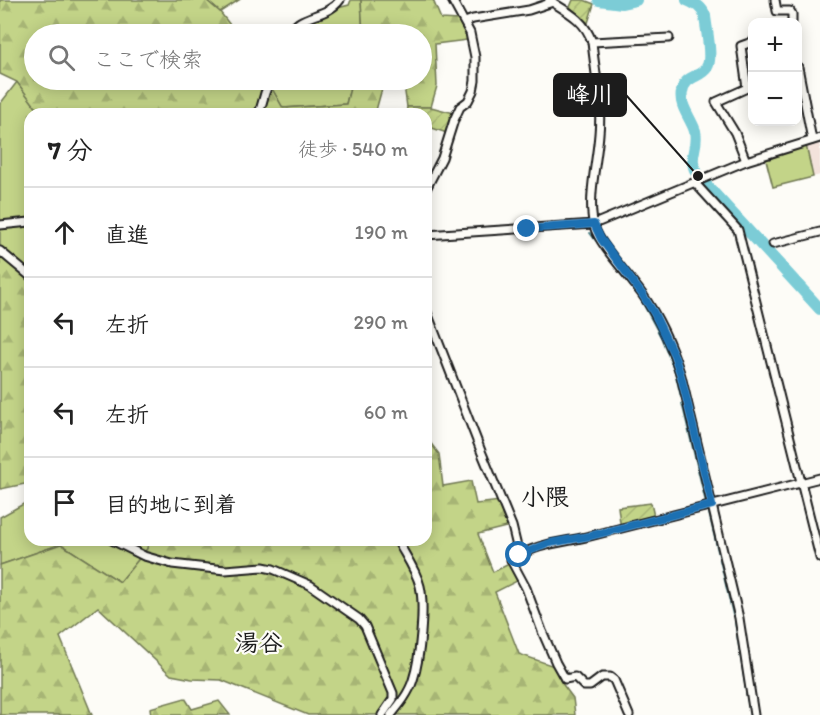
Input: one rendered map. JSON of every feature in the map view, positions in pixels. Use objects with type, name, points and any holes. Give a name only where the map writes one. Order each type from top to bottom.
[{"type":"street","points":[[297,24],[324,13],[340,0]]},
{"type":"street","points":[[432,177],[442,158],[460,107],[468,101],[473,91],[475,74],[475,57],[470,33],[452,0]]},
{"type":"street","points":[[775,0],[777,11],[790,11],[792,18]]},
{"type":"street","points":[[465,22],[529,10],[552,1],[582,22],[587,30],[592,42],[600,115],[600,133],[593,182],[594,224],[601,239],[654,313],[674,355],[681,376],[739,618],[754,715]]},
{"type":"street","points":[[592,42],[669,38]]},
{"type":"street","points":[[746,161],[735,133],[716,102],[747,88],[741,46],[748,44]]},
{"type":"street","points":[[432,236],[594,224],[746,161],[816,139],[799,72]]},
{"type":"street","points":[[261,108],[266,90]]},
{"type":"street","points":[[695,183],[738,230],[820,558]]},
{"type":"street","points":[[0,225],[24,223]]},
{"type":"street","points":[[773,244],[820,232]]},
{"type":"street","points":[[0,251],[24,271]]},
{"type":"street","points":[[432,325],[512,526],[519,555]]},
{"type":"street","points":[[629,715],[614,680],[610,676],[602,677],[590,686],[584,686],[575,677],[565,679],[542,631],[526,588],[511,560],[550,543],[590,536],[820,478]]},
{"type":"street","points":[[124,546],[144,556],[172,564],[225,570],[263,567],[310,585],[359,619],[365,626],[393,693],[393,699],[382,715]]},
{"type":"street","points":[[391,715],[413,681],[418,658],[422,615],[420,587],[413,568],[400,546]]},
{"type":"shaded area","points":[[820,142],[820,175],[813,177],[806,145]]},
{"type":"green space","points":[[0,0],[206,0],[229,24],[24,24],[24,90],[273,90],[283,108],[36,108],[17,82],[0,74]]},
{"type":"green space","points":[[206,0],[239,0],[220,12]]},
{"type":"green space","points":[[351,0],[361,0],[362,24],[291,24],[296,19],[349,5]]},
{"type":"green space","points":[[361,0],[433,0],[441,19],[459,20],[468,40],[435,44],[437,86],[431,107],[407,107],[405,90],[432,90],[432,24],[362,24]]},
{"type":"green space","points":[[573,0],[584,0],[594,4],[588,23],[570,7]]},
{"type":"green space","points":[[17,82],[36,108],[24,108],[24,269],[0,252],[0,104]]},
{"type":"green space","points":[[273,90],[350,90],[346,104],[283,108]]},
{"type":"green space","points":[[350,90],[382,90],[377,108],[283,108],[346,104]]},
{"type":"green space","points":[[431,107],[454,113],[447,133],[432,128],[432,108],[407,108]]},
{"type":"green space","points":[[806,145],[813,177],[773,187],[766,160]]},
{"type":"green space","points":[[0,252],[24,267],[24,484],[0,489]]},
{"type":"green space","points":[[432,445],[439,454],[443,486],[471,481],[476,504],[500,501],[510,526],[478,534],[493,572],[509,564],[519,580],[495,592],[519,654],[554,666],[561,682],[573,698],[575,715],[308,715],[221,680],[192,679],[171,675],[98,607],[60,637],[92,715],[0,715],[0,565],[55,546],[64,546],[120,582],[148,546],[432,546]]},
{"type":"green space","points":[[651,503],[655,521],[621,530],[618,507]]},
{"type":"green space","points":[[24,504],[24,546],[55,546],[0,565],[0,517]]},
{"type":"green space","points":[[64,546],[148,546],[120,582]]},
{"type":"green space","points":[[185,698],[192,709],[219,701],[230,715],[151,715],[150,708]]},
{"type":"waterway","points":[[599,0],[622,3],[636,0]]},
{"type":"waterway","points":[[687,0],[698,6],[704,13],[709,50],[707,67],[686,82],[682,92],[684,107],[695,131],[693,163],[698,176],[820,309]]},
{"type":"waterway","points":[[590,233],[635,292]]},
{"type":"waterway","points":[[640,298],[661,337],[675,372],[681,397]]},
{"type":"waterway","points":[[682,403],[706,503]]},
{"type":"waterway","points":[[708,509],[733,615]]},
{"type":"waterway","points":[[735,622],[750,715]]},
{"type":"place","name":"峰川","points":[[698,176]]},
{"type":"district","name":"小隈","points":[[545,497]]},
{"type":"district","name":"湯谷","points":[[259,643]]},
{"type":"route","points":[[519,555],[550,543],[590,536],[712,505],[681,376],[665,333],[642,294],[596,232],[594,224],[527,229]]}]
